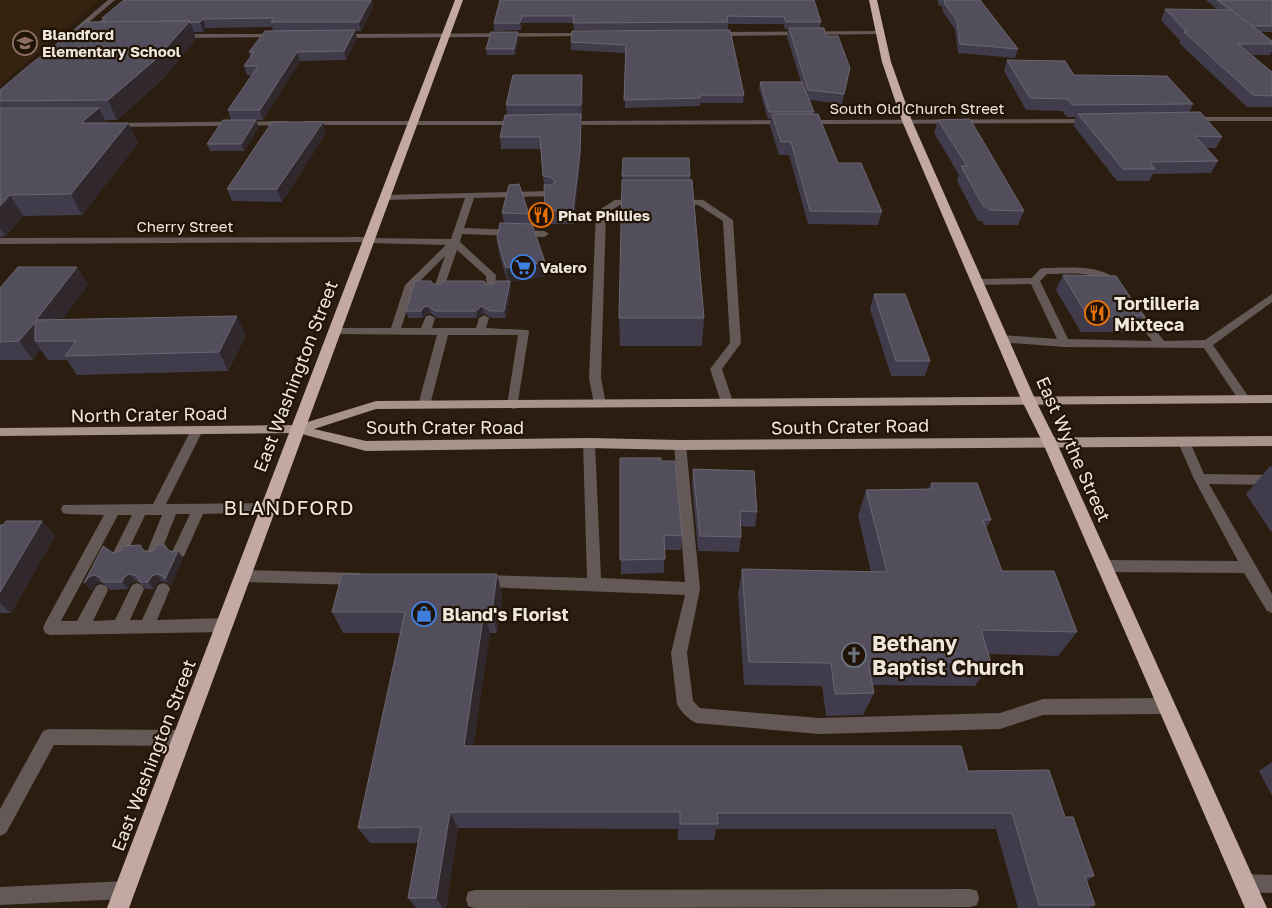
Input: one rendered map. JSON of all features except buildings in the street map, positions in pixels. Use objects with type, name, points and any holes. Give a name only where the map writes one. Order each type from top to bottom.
[{"type":"highway","name":"East Washington Street","points":[[118,908],[459,0]]},
{"type":"highway","name":"East Wythe Street","points":[[873,0],[878,32],[890,79],[907,121],[1164,706],[1256,908]]},
{"type":"main road","name":"South Crater Road","points":[[298,429],[376,405],[1028,399],[1272,399]]},
{"type":"main road","name":"South Crater Road","points":[[298,429],[366,446],[589,443],[680,445],[1049,441],[1272,441]]},
{"type":"main road","name":"North Crater Road","points":[[0,432],[298,429]]},
{"type":"street","points":[[79,36],[69,36],[112,0]]},
{"type":"street","points":[[711,34],[878,32]]},
{"type":"street","points":[[337,36],[593,35]]},
{"type":"street","points":[[168,36],[287,36]]},
{"type":"street","points":[[1178,120],[1272,119]]},
{"type":"street","name":"South Old Church Street","points":[[552,123],[1100,120]]},
{"type":"street","points":[[106,125],[532,123]]},
{"type":"street","points":[[385,197],[550,194]]},
{"type":"street","points":[[438,288],[471,195]]},
{"type":"street","points":[[600,404],[595,378],[601,212],[618,202],[645,202]]},
{"type":"street","points":[[663,202],[700,202],[728,220],[736,343],[716,369],[727,402]]},
{"type":"street","points":[[458,231],[544,234]]},
{"type":"street","name":"Cherry Street","points":[[0,242],[369,240],[454,242]]},
{"type":"street","points":[[454,242],[491,275],[491,288]]},
{"type":"street","points":[[395,331],[410,285],[454,242]]},
{"type":"street","points":[[977,282],[1035,281],[1044,271],[1097,273],[1112,279],[1161,345]]},
{"type":"street","points":[[1035,281],[1064,343]]},
{"type":"street","points":[[1002,339],[1064,343],[1207,344],[1272,297]]},
{"type":"street","points":[[425,332],[430,318]]},
{"type":"street","points":[[480,332],[484,318]]},
{"type":"street","points":[[335,331],[524,332],[513,405]]},
{"type":"street","points":[[424,405],[443,332]]},
{"type":"street","points":[[1207,344],[1244,399]]},
{"type":"street","points":[[154,552],[164,509],[197,430]]},
{"type":"street","points":[[1184,442],[1200,480],[1272,607]]},
{"type":"street","points":[[589,443],[594,584]]},
{"type":"street","points":[[680,445],[693,589],[679,653],[685,704],[696,715],[819,726],[1000,721],[1043,707],[1164,706]]},
{"type":"street","points":[[1200,480],[1272,480]]},
{"type":"street","points":[[179,552],[199,508]]},
{"type":"street","points":[[68,509],[269,508]]},
{"type":"street","points":[[114,510],[50,628],[225,625]]},
{"type":"street","points":[[120,553],[141,510]]},
{"type":"street","points":[[1103,566],[1248,567]]},
{"type":"street","points":[[243,576],[370,579]]},
{"type":"street","points":[[467,581],[693,589]]},
{"type":"street","points":[[119,627],[137,589]]},
{"type":"street","points":[[147,626],[163,589]]},
{"type":"street","points":[[82,627],[101,590]]},
{"type":"street","points":[[0,827],[49,737],[182,738]]},
{"type":"street","points":[[1245,883],[1272,884]]},
{"type":"street","points":[[0,896],[125,890]]},
{"type":"street","points":[[475,899],[579,904],[845,903],[970,898]]},
{"type":"shaded area","name":"Blandford Elementary School","points":[[0,0],[100,0],[0,85]]},
{"type":"place","name":"Blandford Elementary School","points":[[25,43]]},
{"type":"place","name":"Phat Phillies","points":[[541,215]]},
{"type":"place","name":"Valero","points":[[523,267]]},
{"type":"place","name":"Tortilleria Mixteca","points":[[1097,313]]},
{"type":"place","name":"Bland's Florist","points":[[424,614]]},
{"type":"place","name":"Bethany Baptist Church","points":[[854,655]]},
{"type":"district","name":"BLANDFORD","points":[[289,507]]}]
